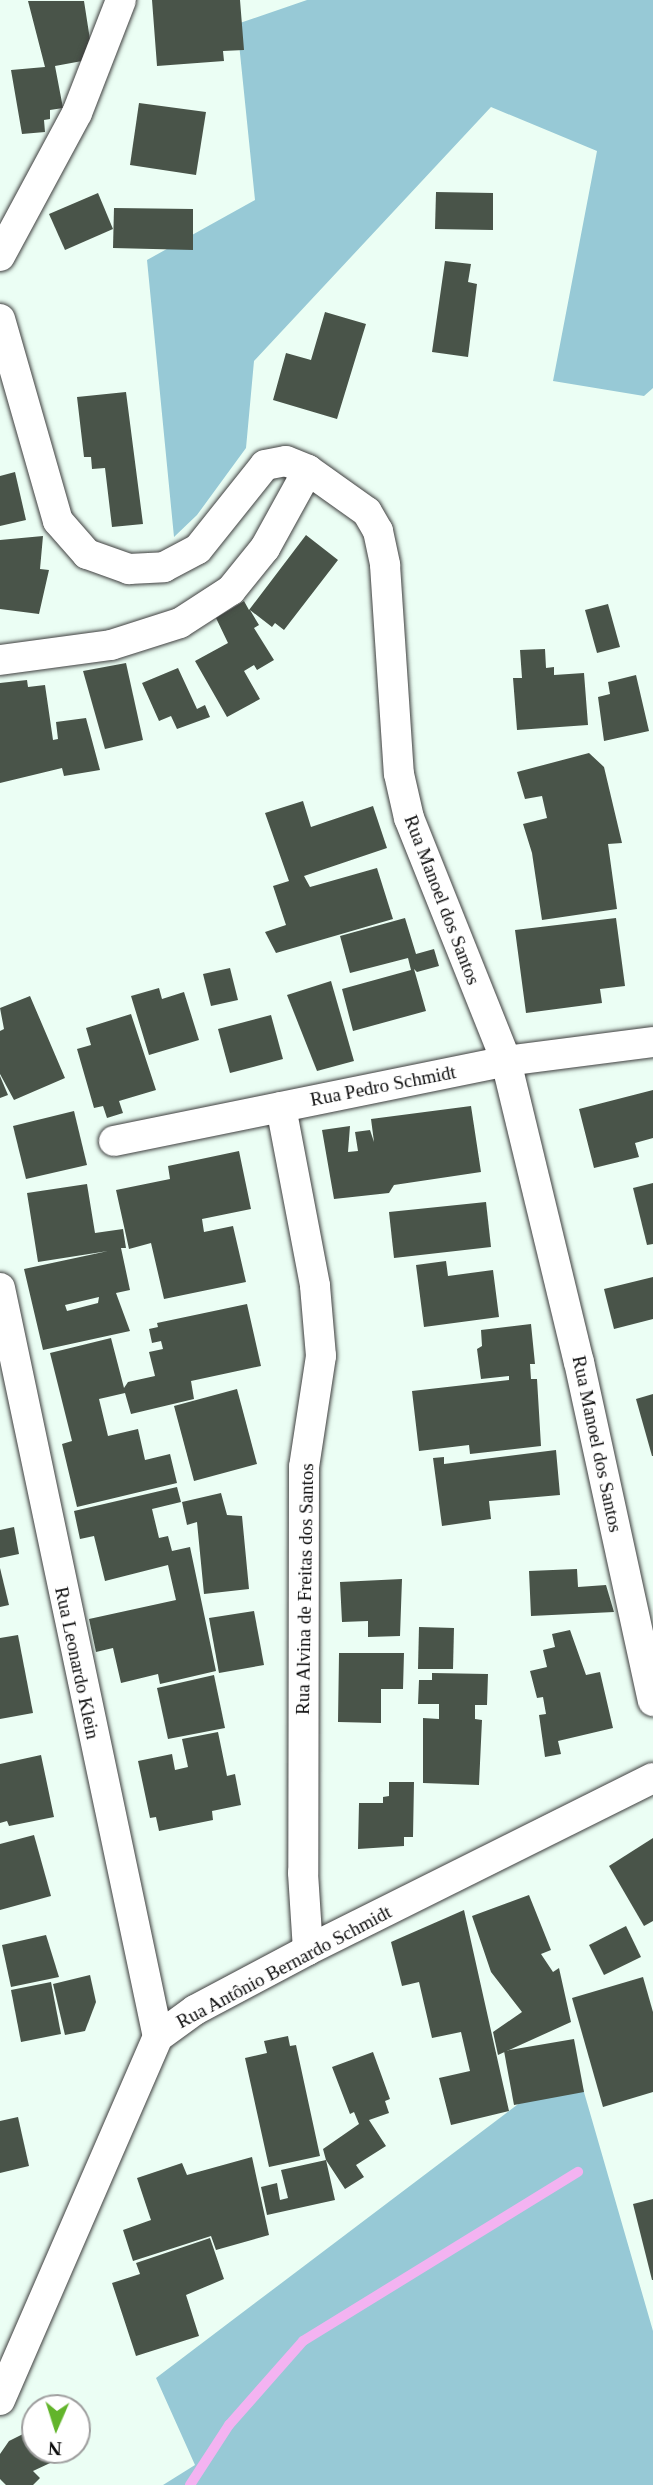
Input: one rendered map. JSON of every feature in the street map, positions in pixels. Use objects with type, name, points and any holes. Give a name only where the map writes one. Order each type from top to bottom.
[{"type":"street","points":[[0,256],[77,113],[121,0]]},
{"type":"street","name":"Rua Manoel dos Santos","points":[[0,319],[58,521],[87,554],[129,569],[164,568],[198,550],[265,465],[286,461],[308,470],[367,512],[378,531],[385,565],[399,774],[409,818],[506,1061],[579,1362],[653,1701]]},
{"type":"street","points":[[0,660],[111,645],[180,623],[230,590],[265,548],[308,470]]},
{"type":"street","name":"Rua Pedro Schmidt","points":[[114,1141],[506,1061],[653,1042]]},
{"type":"street","name":"Rua Alvina de Freitas dos Santos","points":[[281,1107],[315,1286],[321,1356],[304,1467],[303,1873],[308,1950]]},
{"type":"street","name":"Rua Leonardo Klein","points":[[0,1288],[158,2037]]},
{"type":"street","name":"Rua Antônio Bernardo Schmidt","points":[[0,2400],[158,2037],[195,2010],[308,1950],[653,1778]]},
{"type":"shaded area","points":[[307,0],[653,0],[653,388],[644,396],[553,381],[597,151],[491,107],[254,361],[246,448],[197,515],[174,537],[147,260],[255,200],[237,24]]},
{"type":"shaded area","points":[[575,2061],[653,2331],[653,2485],[163,2485],[195,2465],[156,2378]]},
{"type":"building","points":[[152,0],[240,0],[244,50],[223,51],[224,61],[157,66]]},
{"type":"building","points":[[28,1],[84,1],[93,59],[55,66],[63,108],[50,110],[50,119],[44,120],[45,132],[22,134],[11,70],[45,67]]},
{"type":"building","points":[[139,103],[206,112],[196,175],[130,165]]},
{"type":"building","points":[[436,192],[493,193],[493,230],[435,229]]},
{"type":"building","points":[[98,193],[113,229],[65,250],[49,214]]},
{"type":"building","points":[[114,208],[193,209],[193,250],[113,248]]},
{"type":"building","points":[[445,261],[471,264],[468,282],[477,284],[468,357],[432,352]]},
{"type":"building","points":[[325,312],[366,324],[337,419],[273,400],[286,353],[311,360]]},
{"type":"building","points":[[126,392],[143,524],[112,527],[105,468],[92,469],[91,457],[84,457],[77,397]]},
{"type":"building","points":[[15,472],[26,520],[0,526],[0,476]]},
{"type":"building","points":[[306,535],[338,560],[284,630],[275,623],[272,627],[250,610],[259,625],[254,628],[274,660],[257,670],[254,665],[244,671],[260,699],[227,717],[195,661],[228,643],[216,618],[244,601],[249,610]]},
{"type":"building","points":[[43,536],[40,569],[49,570],[39,614],[0,609],[0,540]]},
{"type":"building","points":[[608,604],[620,647],[597,653],[585,610]]},
{"type":"building","points":[[545,649],[546,668],[554,667],[554,675],[584,673],[588,725],[517,730],[513,678],[522,678],[520,650]]},
{"type":"building","points":[[126,663],[143,740],[105,749],[83,671]]},
{"type":"building","points":[[178,668],[197,709],[205,705],[210,717],[177,729],[171,716],[159,721],[142,683]]},
{"type":"building","points":[[636,675],[649,731],[604,741],[598,697],[610,694],[608,682]]},
{"type":"building","points":[[27,680],[28,687],[45,685],[53,740],[58,739],[56,722],[86,718],[100,770],[64,776],[62,768],[0,783],[0,683]]},
{"type":"building","points":[[589,753],[604,767],[622,843],[608,844],[617,909],[542,920],[532,853],[523,824],[547,818],[542,796],[525,799],[517,772]]},
{"type":"building","points":[[303,801],[311,827],[373,806],[387,848],[304,876],[310,887],[377,868],[393,919],[276,953],[265,932],[286,925],[273,886],[289,881],[265,813]]},
{"type":"building","points":[[405,918],[416,954],[434,949],[439,966],[417,972],[414,969],[426,1011],[353,1031],[342,989],[411,970],[408,958],[350,973],[340,936]]},
{"type":"building","points":[[616,918],[625,986],[600,989],[602,1003],[526,1013],[515,930]]},
{"type":"building","points":[[230,968],[238,1000],[211,1006],[203,974]]},
{"type":"building","points":[[331,981],[354,1061],[317,1071],[287,995]]},
{"type":"building","points":[[159,988],[162,999],[184,992],[199,1040],[149,1055],[131,996]]},
{"type":"building","points":[[30,996],[65,1078],[14,1100],[0,1074],[0,1031],[4,1029],[0,1008]]},
{"type":"building","points":[[131,1014],[156,1090],[119,1101],[123,1113],[107,1118],[103,1106],[94,1108],[77,1049],[91,1045],[86,1028]]},
{"type":"building","points":[[271,1015],[283,1059],[230,1073],[218,1029]]},
{"type":"building","points":[[0,1076],[8,1095],[0,1098]]},
{"type":"building","points":[[653,1090],[653,1138],[635,1143],[639,1157],[594,1168],[579,1109]]},
{"type":"building","points":[[471,1106],[481,1172],[394,1185],[389,1193],[334,1199],[322,1130],[350,1126],[348,1152],[358,1151],[355,1132],[370,1130],[374,1142],[371,1119]]},
{"type":"building","points":[[74,1111],[87,1165],[26,1179],[13,1126]]},
{"type":"building","points":[[239,1151],[251,1209],[202,1219],[204,1232],[233,1226],[246,1282],[164,1299],[151,1243],[129,1249],[116,1190],[170,1179],[168,1166]]},
{"type":"building","points":[[653,1183],[653,1244],[647,1245],[633,1188]]},
{"type":"building","points":[[87,1184],[95,1233],[123,1229],[126,1248],[121,1248],[130,1290],[116,1293],[130,1331],[43,1350],[24,1269],[108,1251],[38,1262],[27,1193]],"holes":[[[99,1297],[98,1303],[67,1311],[65,1305]]]},
{"type":"building","points":[[486,1202],[491,1247],[394,1258],[389,1212]]},
{"type":"building","points":[[446,1261],[448,1276],[493,1270],[499,1317],[424,1327],[416,1265]]},
{"type":"building","points":[[653,1277],[653,1319],[614,1329],[604,1289]]},
{"type":"building","points":[[247,1304],[261,1366],[191,1381],[194,1399],[131,1414],[125,1393],[99,1399],[108,1436],[138,1429],[145,1460],[170,1454],[177,1483],[77,1507],[62,1444],[72,1441],[50,1353],[111,1338],[124,1388],[128,1382],[155,1376],[149,1352],[163,1349],[161,1341],[152,1343],[149,1329],[158,1327],[157,1323]]},
{"type":"building","points":[[531,1324],[535,1364],[530,1364],[531,1379],[537,1379],[541,1446],[470,1454],[469,1445],[419,1451],[412,1391],[509,1380],[509,1376],[481,1379],[477,1349],[482,1346],[481,1330]]},
{"type":"building","points":[[237,1389],[257,1464],[194,1481],[174,1406]]},
{"type":"building","points":[[653,1394],[653,1456],[652,1456],[636,1399]]},
{"type":"building","points":[[556,1450],[560,1495],[489,1501],[491,1519],[442,1526],[433,1458],[444,1457],[444,1464]]},
{"type":"building","points":[[177,1487],[181,1502],[152,1509],[159,1538],[168,1536],[172,1551],[190,1547],[216,1671],[160,1684],[158,1674],[121,1683],[113,1648],[96,1652],[89,1619],[176,1600],[168,1565],[105,1581],[94,1536],[80,1539],[74,1511]]},
{"type":"building","points":[[221,1493],[227,1515],[242,1516],[249,1589],[204,1594],[197,1522],[187,1525],[182,1502]]},
{"type":"building","points":[[14,1527],[19,1554],[0,1558],[0,1530]]},
{"type":"building","points":[[0,1568],[9,1605],[0,1607]]},
{"type":"building","points":[[577,1569],[578,1587],[606,1585],[614,1612],[531,1616],[529,1571]]},
{"type":"building","points":[[402,1579],[400,1636],[368,1637],[368,1621],[342,1622],[340,1582]]},
{"type":"building","points":[[254,1611],[264,1665],[219,1673],[209,1618]]},
{"type":"building","points":[[419,1627],[454,1628],[453,1669],[418,1669]]},
{"type":"building","points":[[570,1630],[586,1675],[600,1672],[613,1728],[558,1741],[561,1754],[545,1757],[539,1715],[546,1714],[543,1697],[537,1698],[530,1671],[547,1667],[543,1650],[555,1647],[552,1634]]},
{"type":"building","points":[[18,1635],[33,1713],[0,1719],[0,1638]]},
{"type":"building","points":[[339,1653],[404,1653],[403,1689],[381,1689],[381,1723],[338,1722]]},
{"type":"building","points":[[432,1673],[488,1674],[487,1705],[475,1705],[475,1719],[482,1720],[479,1785],[423,1783],[423,1718],[439,1719],[439,1704],[418,1704],[419,1680],[432,1680]]},
{"type":"building","points":[[214,1675],[225,1728],[168,1739],[157,1688]]},
{"type":"building","points":[[218,1732],[227,1776],[235,1774],[241,1805],[212,1811],[213,1820],[159,1831],[156,1817],[150,1818],[138,1761],[172,1754],[175,1770],[188,1767],[182,1739]]},
{"type":"building","points":[[41,1755],[54,1817],[9,1826],[7,1821],[0,1823],[0,1764]]},
{"type":"building","points":[[389,1782],[414,1782],[413,1837],[404,1837],[404,1846],[358,1849],[359,1803],[383,1803],[383,1797],[389,1796]]},
{"type":"building","points":[[34,1835],[51,1896],[0,1910],[0,1844]]},
{"type":"building","points":[[653,1838],[653,1921],[644,1926],[609,1866]]},
{"type":"building","points":[[529,1895],[551,1950],[541,1954],[553,1972],[559,1968],[571,2022],[498,2055],[493,2032],[522,2012],[491,1972],[472,1916]]},
{"type":"building","points":[[464,1910],[509,2111],[451,2125],[439,2078],[470,2071],[461,2032],[432,2038],[419,1982],[402,1986],[391,1942]]},
{"type":"building","points":[[626,1926],[641,1957],[604,1975],[589,1945]]},
{"type":"building","points":[[46,1935],[59,1977],[11,1987],[2,1945]]},
{"type":"building","points":[[90,1975],[96,2002],[85,2031],[65,2035],[53,1984]]},
{"type":"building","points":[[643,1977],[653,2012],[653,2092],[603,2107],[572,1998]]},
{"type":"building","points":[[51,1982],[61,2034],[21,2042],[11,1990]]},
{"type":"building","points":[[288,2036],[290,2046],[296,2045],[320,2156],[269,2167],[245,2058],[267,2053],[264,2041]]},
{"type":"building","points":[[574,2039],[584,2092],[514,2105],[504,2051]]},
{"type":"building","points":[[373,2052],[390,2099],[385,2101],[389,2113],[369,2120],[386,2146],[356,2165],[364,2177],[345,2189],[326,2160],[323,2149],[359,2124],[354,2112],[350,2114],[332,2067]]},
{"type":"building","points":[[18,2117],[29,2166],[0,2173],[0,2121]]},
{"type":"building","points":[[252,2157],[269,2235],[216,2250],[211,2236],[133,2261],[123,2230],[151,2220],[137,2178],[182,2163],[187,2175]]},
{"type":"building","points":[[326,2160],[335,2200],[267,2215],[261,2187],[277,2183],[280,2200],[288,2198],[281,2170]]},
{"type":"building","points":[[653,2199],[653,2280],[652,2280],[633,2204]]},
{"type":"building","points":[[210,2238],[224,2279],[186,2295],[199,2336],[136,2356],[112,2283],[140,2274],[136,2263]]},
{"type":"building","points":[[21,2435],[21,2464],[48,2464],[33,2471],[40,2478],[33,2485],[6,2485],[0,2479],[0,2454],[9,2441]]},
{"type":"waterway","points":[[190,2485],[229,2425],[303,2341],[578,2172]]}]
